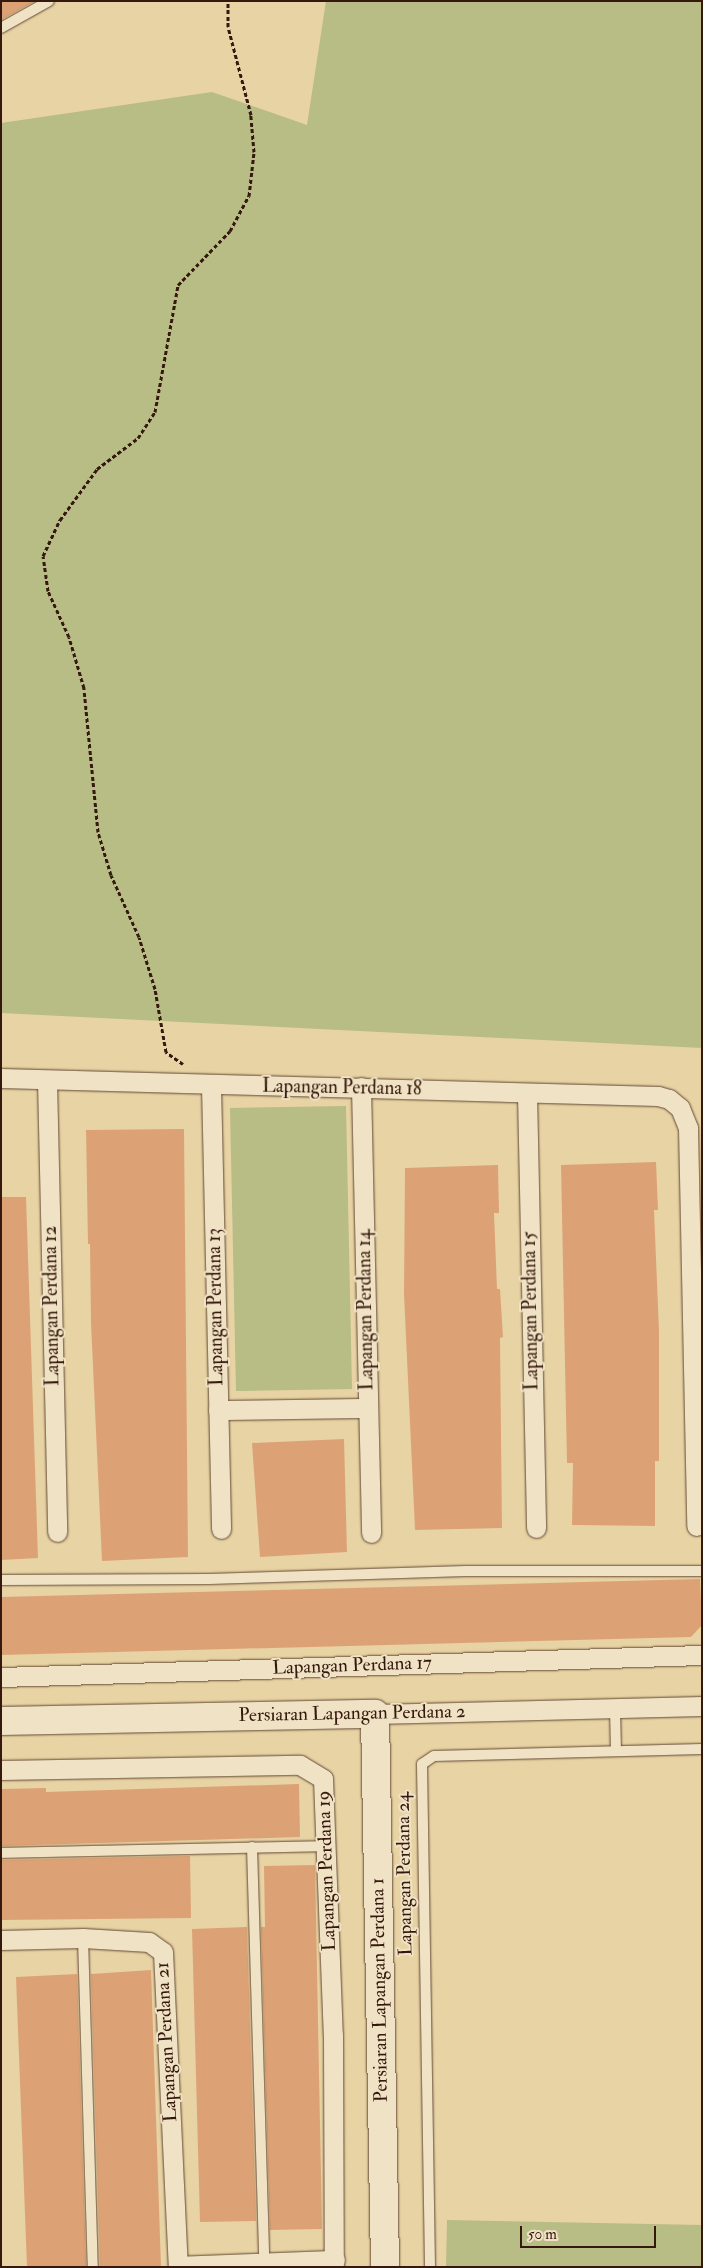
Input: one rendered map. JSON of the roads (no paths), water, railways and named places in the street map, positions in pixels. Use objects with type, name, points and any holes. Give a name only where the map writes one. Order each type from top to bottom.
[{"type":"street","name":"Lapangan Perdana 18","points":[[1,1078],[658,1096],[669,1099],[680,1108],[688,1128],[696,1526]]},
{"type":"street","name":"Lapangan Perdana 12","points":[[47,1080],[57,1532]]},
{"type":"street","name":"Lapangan Perdana 13","points":[[211,1085],[221,1529]]},
{"type":"street","name":"Lapangan Perdana 14","points":[[361,1087],[371,1533]]},
{"type":"street","name":"Lapangan Perdana 15","points":[[527,1093],[536,1528]]},
{"type":"street","points":[[218,1410],[368,1408]]},
{"type":"street","name":"Lapangan Perdana 17","points":[[1,1677],[702,1656]]},
{"type":"street","name":"Persiaran Lapangan Perdana 2","points":[[1,1722],[702,1706]]},
{"type":"street","name":"Persiaran Lapangan Perdana 1","points":[[375,1714],[385,2267]]},
{"type":"street","name":"Lapangan Perdana 19","points":[[1,1770],[300,1765],[323,1779],[327,1846],[334,2263]]},
{"type":"street","name":"Lapangan Perdana 21","points":[[1,1940],[83,1938],[149,1942],[163,1952],[178,2267]]},
{"type":"street","points":[[178,2267],[264,2262],[334,2263]]},
{"type":"lane","points":[[1,28],[49,1]]},
{"type":"lane","points":[[1,1580],[209,1579],[466,1570],[702,1571]]},
{"type":"lane","points":[[615,1708],[616,1751]]},
{"type":"lane","name":"Lapangan Perdana 24","points":[[430,2267],[422,1764],[434,1756],[702,1749]]},
{"type":"lane","points":[[1,1854],[327,1846]]},
{"type":"lane","points":[[252,1847],[264,2262]]},
{"type":"lane","points":[[83,1938],[92,2267]]}]
